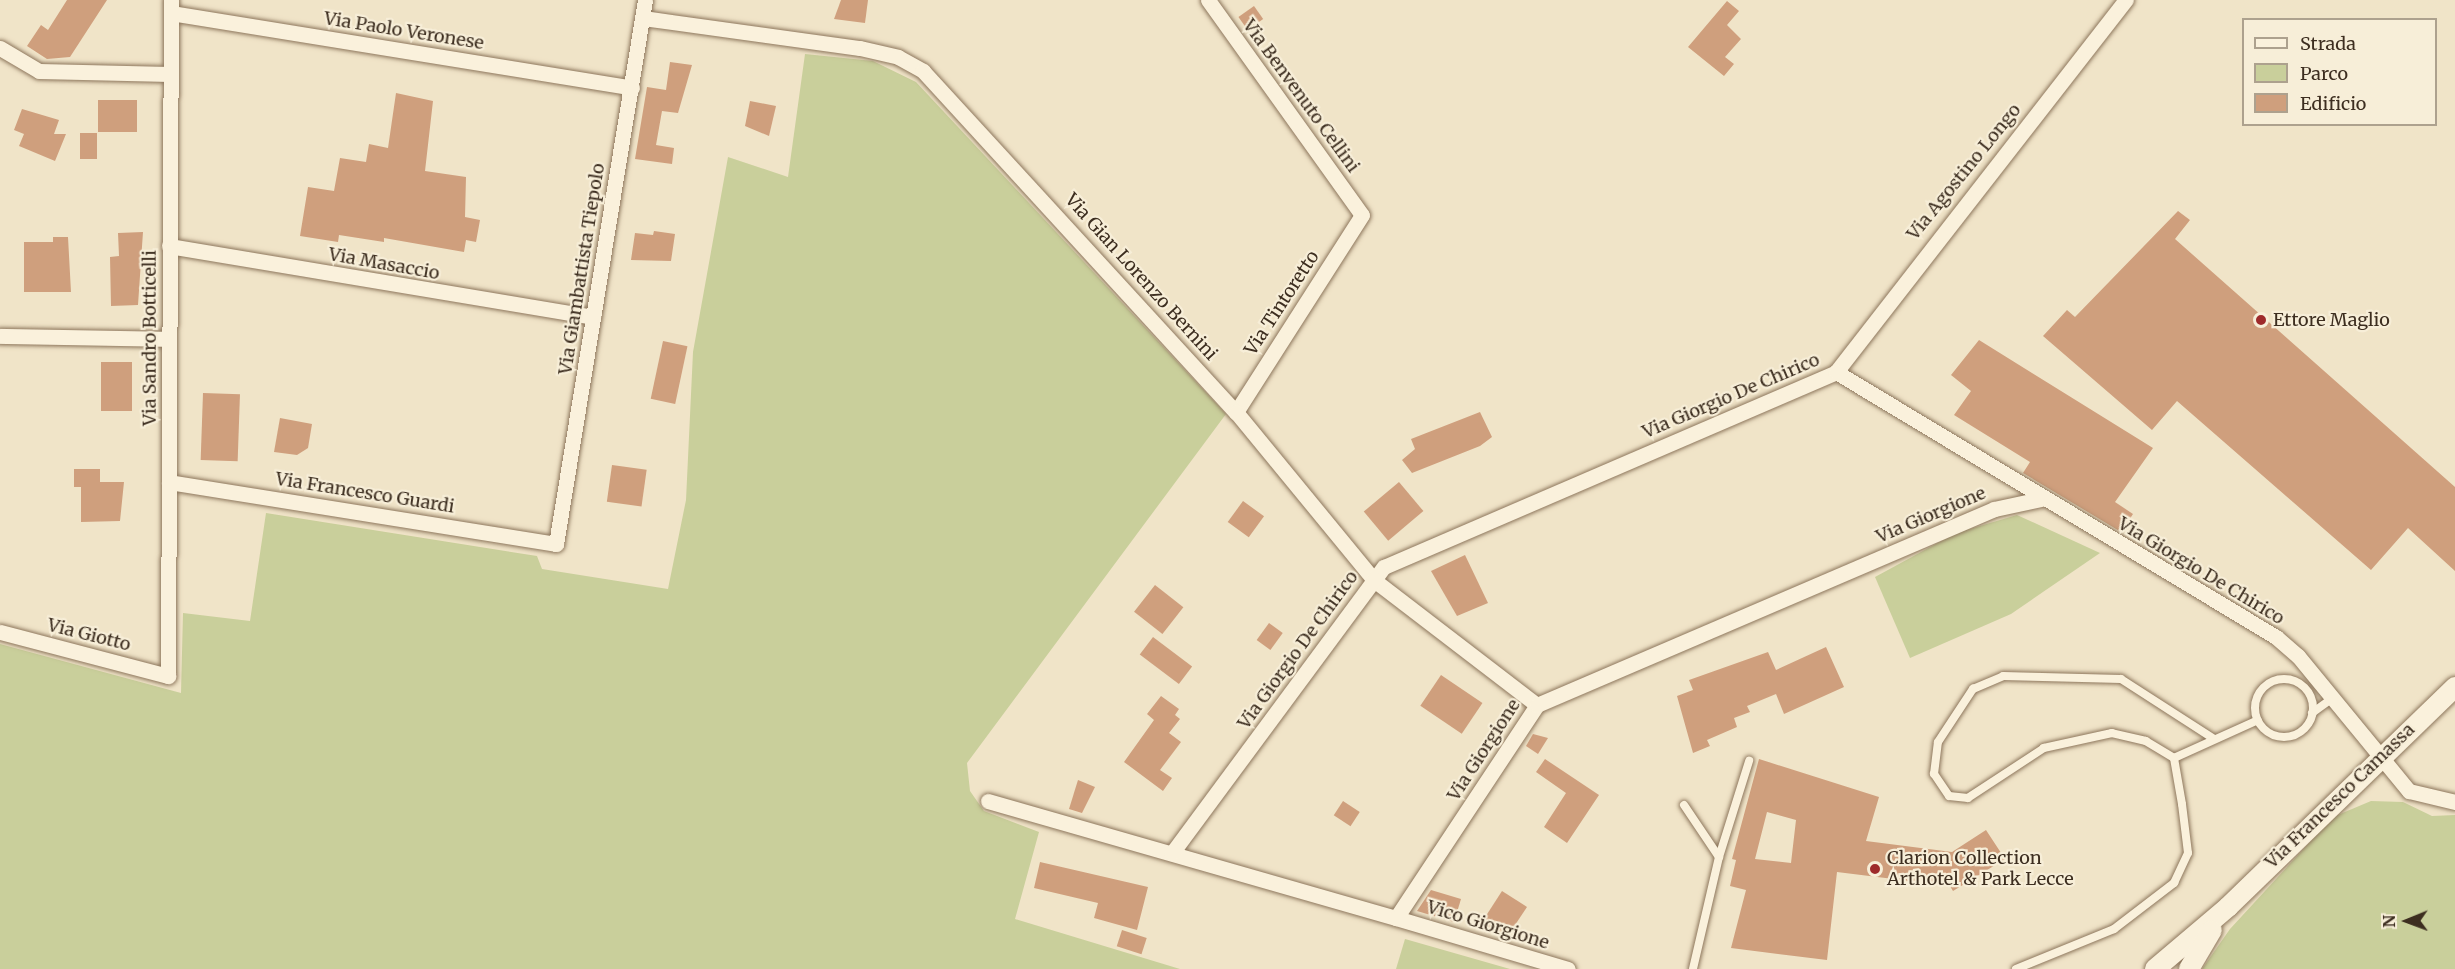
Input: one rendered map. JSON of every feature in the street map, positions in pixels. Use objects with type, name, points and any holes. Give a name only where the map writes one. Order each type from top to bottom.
[{"type":"street","name":"Via Giambattista Tiepolo","points":[[556,543],[645,0]]},
{"type":"street","name":"Via Benvenuto Cellini","points":[[1208,0],[1362,215]]},
{"type":"street","name":"Via Agostino Longo","points":[[1836,372],[1874,316],[2126,0]]},
{"type":"street","name":"Via Sandro Botticelli","points":[[168,676],[171,7]]},
{"type":"street","name":"Via Paolo Veronese","points":[[171,7],[632,88]]},
{"type":"street","name":"Via Gian Lorenzo Bernini","points":[[643,18],[860,48],[898,57],[923,71],[1236,412],[1374,580],[1537,705]]},
{"type":"street","points":[[0,48],[39,71],[170,74]]},
{"type":"street","name":"Via Tintoretto","points":[[1236,412],[1362,215]]},
{"type":"street","name":"Via Masaccio","points":[[169,246],[593,317]]},
{"type":"street","points":[[0,336],[169,339]]},
{"type":"street","name":"Via Giorgio De Chirico","points":[[1172,853],[1384,567],[1836,372],[2041,499],[2247,618],[2310,671],[2409,791],[2455,802]]},
{"type":"street","name":"Via Francesco Guardi","points":[[169,482],[556,543]]},
{"type":"street","name":"Via Giorgione","points":[[1396,918],[1537,705],[1994,509],[2041,499]]},
{"type":"street","name":"Via Giotto","points":[[0,632],[168,676]]},
{"type":"street","name":"Via Francesco Camassa","points":[[2155,969],[2228,908],[2380,756],[2455,687]]},
{"type":"street","points":[[988,801],[1396,918]]},
{"type":"street","name":"Via Francesco Camassa","points":[[2189,969],[2228,908]]},
{"type":"street","name":"Vico Giorgione","points":[[1396,918],[1568,969]]},
{"type":"lane","points":[[2298,682],[2310,671]]},
{"type":"lane","points":[[2174,758],[2146,741],[2112,733],[2044,748],[1968,798],[1949,796],[1934,774],[1938,742],[1955,711],[1973,689],[2003,676],[2121,679],[2214,739]]},
{"type":"lane","points":[[2312,713],[2310,695],[2298,682],[2280,679],[2264,687],[2256,702],[2258,720],[2270,733],[2288,736],[2304,729],[2312,713],[2333,698]]},
{"type":"lane","points":[[2174,758],[2258,720]]},
{"type":"lane","points":[[2016,969],[2114,929],[2174,883],[2188,853],[2174,758]]},
{"type":"lane","points":[[1693,969],[1719,857],[1749,761]]},
{"type":"lane","points":[[1684,805],[1719,857]]},
{"type":"green space","points":[[805,54],[873,61],[916,82],[1226,414],[967,763],[970,791],[984,811],[1039,832],[1015,919],[1180,969],[0,969],[0,644],[181,693],[183,613],[250,621],[266,513],[537,556],[542,569],[668,589],[686,500],[693,352],[728,157],[788,177]]},
{"type":"green space","points":[[2017,515],[2100,553],[2011,614],[1910,658],[1875,577],[1956,533]]},
{"type":"green space","points":[[2371,801],[2403,802],[2432,816],[2455,815],[2455,969],[2202,969],[2230,929],[2333,817]]},
{"type":"green space","points":[[1405,939],[1510,969],[1396,969]]},
{"type":"building","points":[[67,0],[107,0],[70,57],[47,59],[27,46],[41,25],[48,30]]},
{"type":"building","points":[[841,0],[868,0],[865,23],[834,19]]},
{"type":"building","points":[[1727,1],[1739,11],[1727,25],[1741,39],[1725,57],[1734,64],[1724,76],[1688,47]]},
{"type":"building","points":[[1254,6],[1263,19],[1248,30],[1238,17]]},
{"type":"building","points":[[670,62],[692,65],[678,113],[662,111],[656,145],[674,148],[672,164],[635,159],[647,87],[666,90]]},
{"type":"building","points":[[396,93],[433,101],[425,171],[466,177],[465,217],[480,220],[476,242],[466,240],[464,252],[384,238],[384,242],[339,235],[338,242],[300,236],[308,187],[334,191],[340,158],[366,162],[369,144],[388,148]]},
{"type":"building","points":[[98,100],[137,100],[137,132],[98,132]]},
{"type":"building","points":[[750,101],[776,106],[769,136],[745,126]]},
{"type":"building","points":[[22,109],[59,120],[54,134],[66,134],[55,161],[19,146],[24,134],[14,130]]},
{"type":"building","points":[[80,133],[97,133],[97,159],[80,159]]},
{"type":"building","points":[[2178,211],[2190,220],[2175,239],[2455,487],[2455,571],[2408,528],[2371,570],[2177,401],[2152,430],[2043,336],[2067,310],[2075,317]]},
{"type":"building","points":[[654,231],[675,234],[671,261],[631,260],[635,233],[653,235]]},
{"type":"building","points":[[143,232],[138,305],[111,306],[110,257],[119,256],[118,233]]},
{"type":"building","points":[[53,237],[68,237],[71,292],[24,292],[24,242],[53,242]]},
{"type":"building","points":[[1979,340],[2153,448],[2115,502],[2133,514],[2121,532],[2023,473],[2030,462],[1954,415],[1971,391],[1951,375]]},
{"type":"building","points":[[663,341],[687,346],[675,404],[651,399]]},
{"type":"building","points":[[101,362],[132,362],[132,411],[101,411]]},
{"type":"building","points":[[203,393],[240,394],[238,461],[201,460]]},
{"type":"building","points":[[1480,412],[1492,437],[1480,446],[1412,473],[1402,460],[1415,449],[1411,439]]},
{"type":"building","points":[[280,418],[312,424],[308,448],[297,455],[274,452]]},
{"type":"building","points":[[612,465],[647,470],[642,507],[607,502]]},
{"type":"building","points":[[74,469],[100,469],[100,482],[124,482],[120,521],[81,522],[81,487],[74,487]]},
{"type":"building","points":[[1399,482],[1423,511],[1388,541],[1364,512]]},
{"type":"building","points":[[1243,501],[1264,516],[1249,537],[1228,522]]},
{"type":"building","points":[[1465,555],[1488,603],[1457,616],[1431,571]]},
{"type":"building","points":[[1155,585],[1183,607],[1162,634],[1134,612]]},
{"type":"building","points":[[1269,623],[1283,633],[1270,650],[1257,640]]},
{"type":"building","points":[[1153,637],[1192,666],[1179,684],[1140,655]]},
{"type":"building","points":[[1826,647],[1844,687],[1784,714],[1776,694],[1747,706],[1750,712],[1734,718],[1737,727],[1707,740],[1710,746],[1693,753],[1677,696],[1693,690],[1689,680],[1768,652],[1776,670]]},
{"type":"building","points":[[1441,675],[1482,703],[1462,734],[1420,706]]},
{"type":"building","points":[[1161,696],[1179,709],[1175,715],[1180,719],[1169,733],[1181,742],[1160,770],[1172,778],[1163,791],[1124,762],[1154,720],[1147,714]]},
{"type":"building","points":[[1533,734],[1548,738],[1538,754],[1526,746]]},
{"type":"building","points":[[1545,759],[1599,795],[1567,843],[1544,827],[1566,793],[1536,772]]},
{"type":"building","points":[[1759,759],[1879,797],[1866,841],[1952,852],[1986,830],[2005,859],[1953,891],[1950,886],[1837,872],[1827,960],[1731,948],[1746,890],[1730,886],[1736,860],[1732,859]],"holes":[[[1767,812],[1796,820],[1791,863],[1755,859]]]},
{"type":"building","points":[[1078,780],[1095,787],[1082,813],[1069,809]]},
{"type":"building","points":[[1343,801],[1360,812],[1351,826],[1334,815]]},
{"type":"building","points":[[1040,862],[1148,887],[1137,930],[1094,918],[1098,903],[1034,888]]},
{"type":"building","points":[[1431,890],[1461,899],[1454,922],[1417,911]]},
{"type":"building","points":[[1502,891],[1527,907],[1507,937],[1486,931],[1482,922]]},
{"type":"building","points":[[1122,930],[1147,938],[1141,954],[1117,946]]},
{"type":"place","name":"Ettore Maglio","points":[[2261,320]]},
{"type":"place","name":"Clarion Collection Arthotel & Park Lecce","points":[[1875,869]]}]
